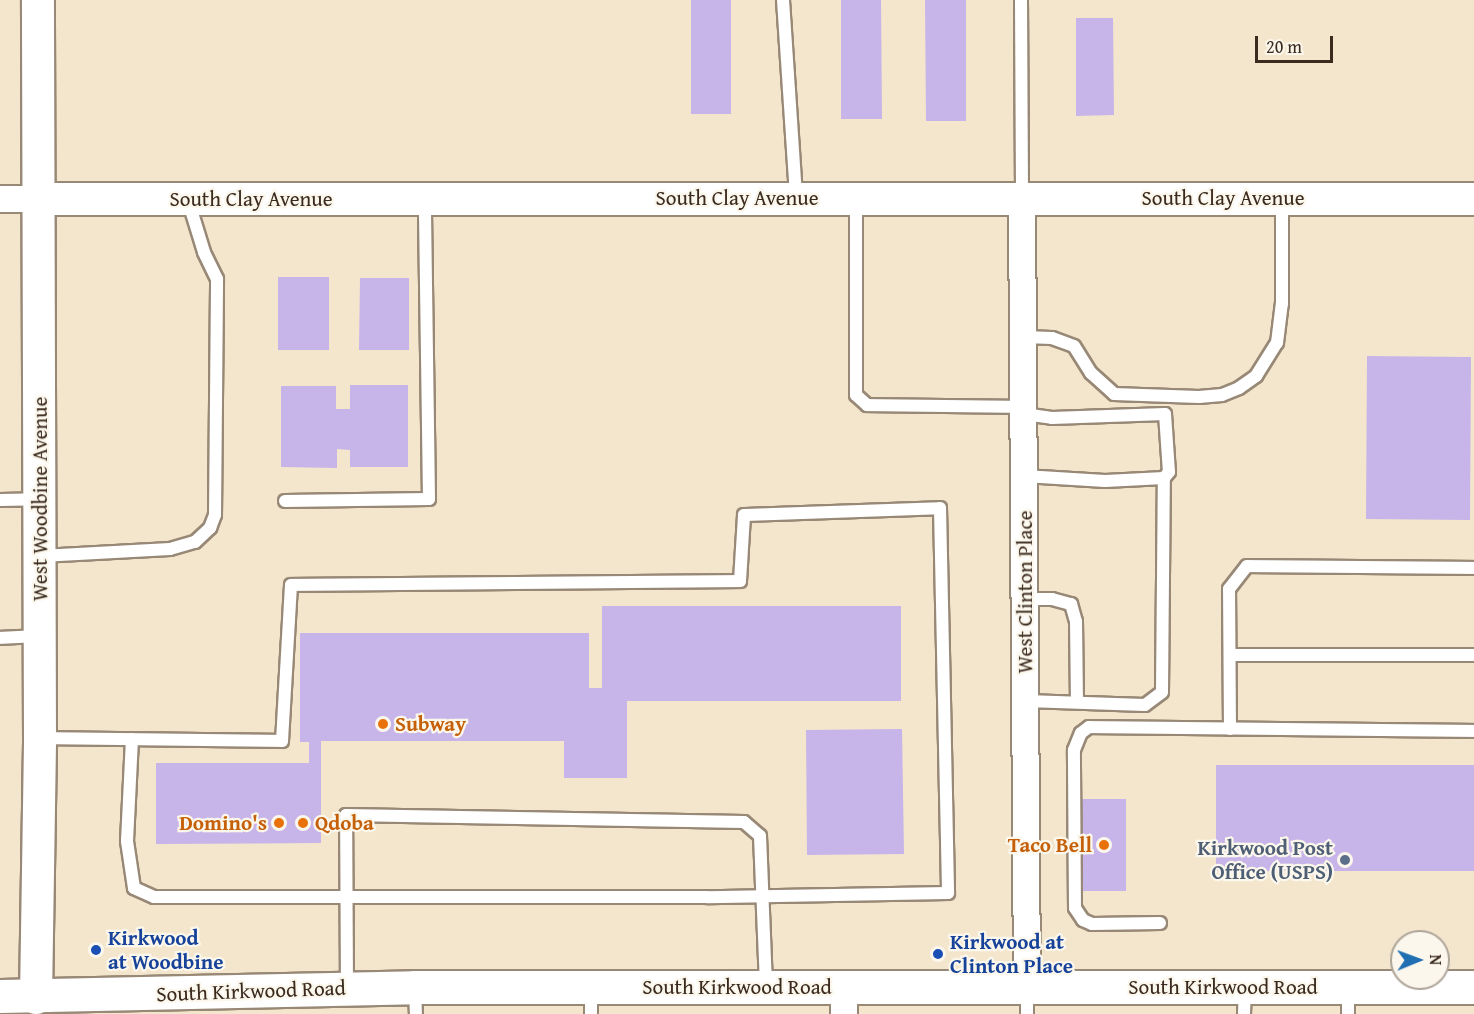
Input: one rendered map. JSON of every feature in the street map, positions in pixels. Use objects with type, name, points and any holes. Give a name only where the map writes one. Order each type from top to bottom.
[{"type":"main road","name":"South Kirkwood Road","points":[[0,996],[36,1006],[347,987],[416,1000],[591,1000],[766,988],[844,1001],[1245,1001],[1348,1000],[1474,987]]},
{"type":"street","name":"West Woodbine Avenue","points":[[36,1006],[40,738],[38,0]]},
{"type":"street","name":"South Clay Avenue","points":[[0,199],[1022,197],[1474,199]]},
{"type":"street","name":"West Clinton Place","points":[[1022,197],[1027,1000]]},
{"type":"lane","points":[[783,0],[796,198]]},
{"type":"lane","points":[[1020,0],[1022,197]]},
{"type":"lane","points":[[285,501],[429,499],[425,198]]},
{"type":"lane","points":[[856,198],[856,395],[867,405],[1024,410],[1052,418],[1122,412],[1165,414],[1169,472],[1164,478],[1162,692],[1145,705],[1026,701]]},
{"type":"lane","points":[[1023,337],[1052,338],[1074,346],[1090,373],[1114,394],[1199,397],[1222,395],[1239,388],[1256,376],[1277,343],[1282,304],[1282,198]]},
{"type":"lane","points":[[40,556],[170,549],[195,542],[210,528],[215,515],[217,279],[204,252],[188,199]]},
{"type":"lane","points":[[1024,476],[1105,481],[1164,478]]},
{"type":"lane","points":[[0,500],[40,499]]},
{"type":"lane","points":[[40,738],[132,739],[282,741],[291,585],[740,582],[744,515],[940,508],[948,893],[762,896],[154,897],[134,888],[127,841],[132,739]]},
{"type":"lane","points":[[1230,729],[1229,589],[1247,566],[1474,568]]},
{"type":"lane","points":[[1025,599],[1052,599],[1071,604],[1076,621],[1077,702]]},
{"type":"lane","points":[[0,638],[40,636]]},
{"type":"lane","points":[[1230,655],[1474,656]]},
{"type":"lane","points":[[1160,924],[1092,924],[1083,920],[1075,908],[1074,750],[1081,733],[1089,727],[1474,731]]},
{"type":"lane","points":[[347,987],[346,815],[744,822],[760,836],[766,988]]},
{"type":"building","points":[[691,0],[731,0],[731,114],[691,114]]},
{"type":"building","points":[[841,0],[881,0],[882,119],[841,119]]},
{"type":"building","points":[[925,0],[966,0],[966,121],[926,121]]},
{"type":"building","points":[[1076,18],[1113,18],[1114,115],[1076,116]]},
{"type":"building","points":[[278,277],[329,277],[329,350],[278,350]]},
{"type":"building","points":[[360,278],[409,278],[409,350],[359,350]]},
{"type":"building","points":[[1367,356],[1471,357],[1470,520],[1366,519]]},
{"type":"building","points":[[350,385],[408,385],[408,467],[350,467],[350,450],[337,449],[337,468],[281,467],[281,386],[336,386],[336,409],[350,409]]},
{"type":"building","points":[[602,606],[901,606],[901,701],[627,701],[627,778],[564,778],[564,741],[321,741],[321,843],[156,844],[156,763],[309,763],[309,742],[300,742],[300,633],[589,633],[589,688],[602,688]]},
{"type":"building","points":[[902,729],[904,854],[807,855],[806,730]]},
{"type":"building","points":[[1216,765],[1474,765],[1474,871],[1216,871]]},
{"type":"building","name":"Taco Bell","points":[[1081,799],[1126,799],[1126,891],[1082,891]]},
{"type":"place","name":"Subway","points":[[383,724]]},
{"type":"place","name":"Domino's","points":[[279,823]]},
{"type":"place","name":"Qdoba","points":[[303,823]]},
{"type":"place","name":"Taco Bell","points":[[1104,845]]},
{"type":"place","name":"Kirkwood Post Office (USPS)","points":[[1345,860]]},
{"type":"place","name":"Kirkwood at Woodbine","points":[[96,950]]},
{"type":"place","name":"Kirkwood at Clinton Place","points":[[938,954]]}]
